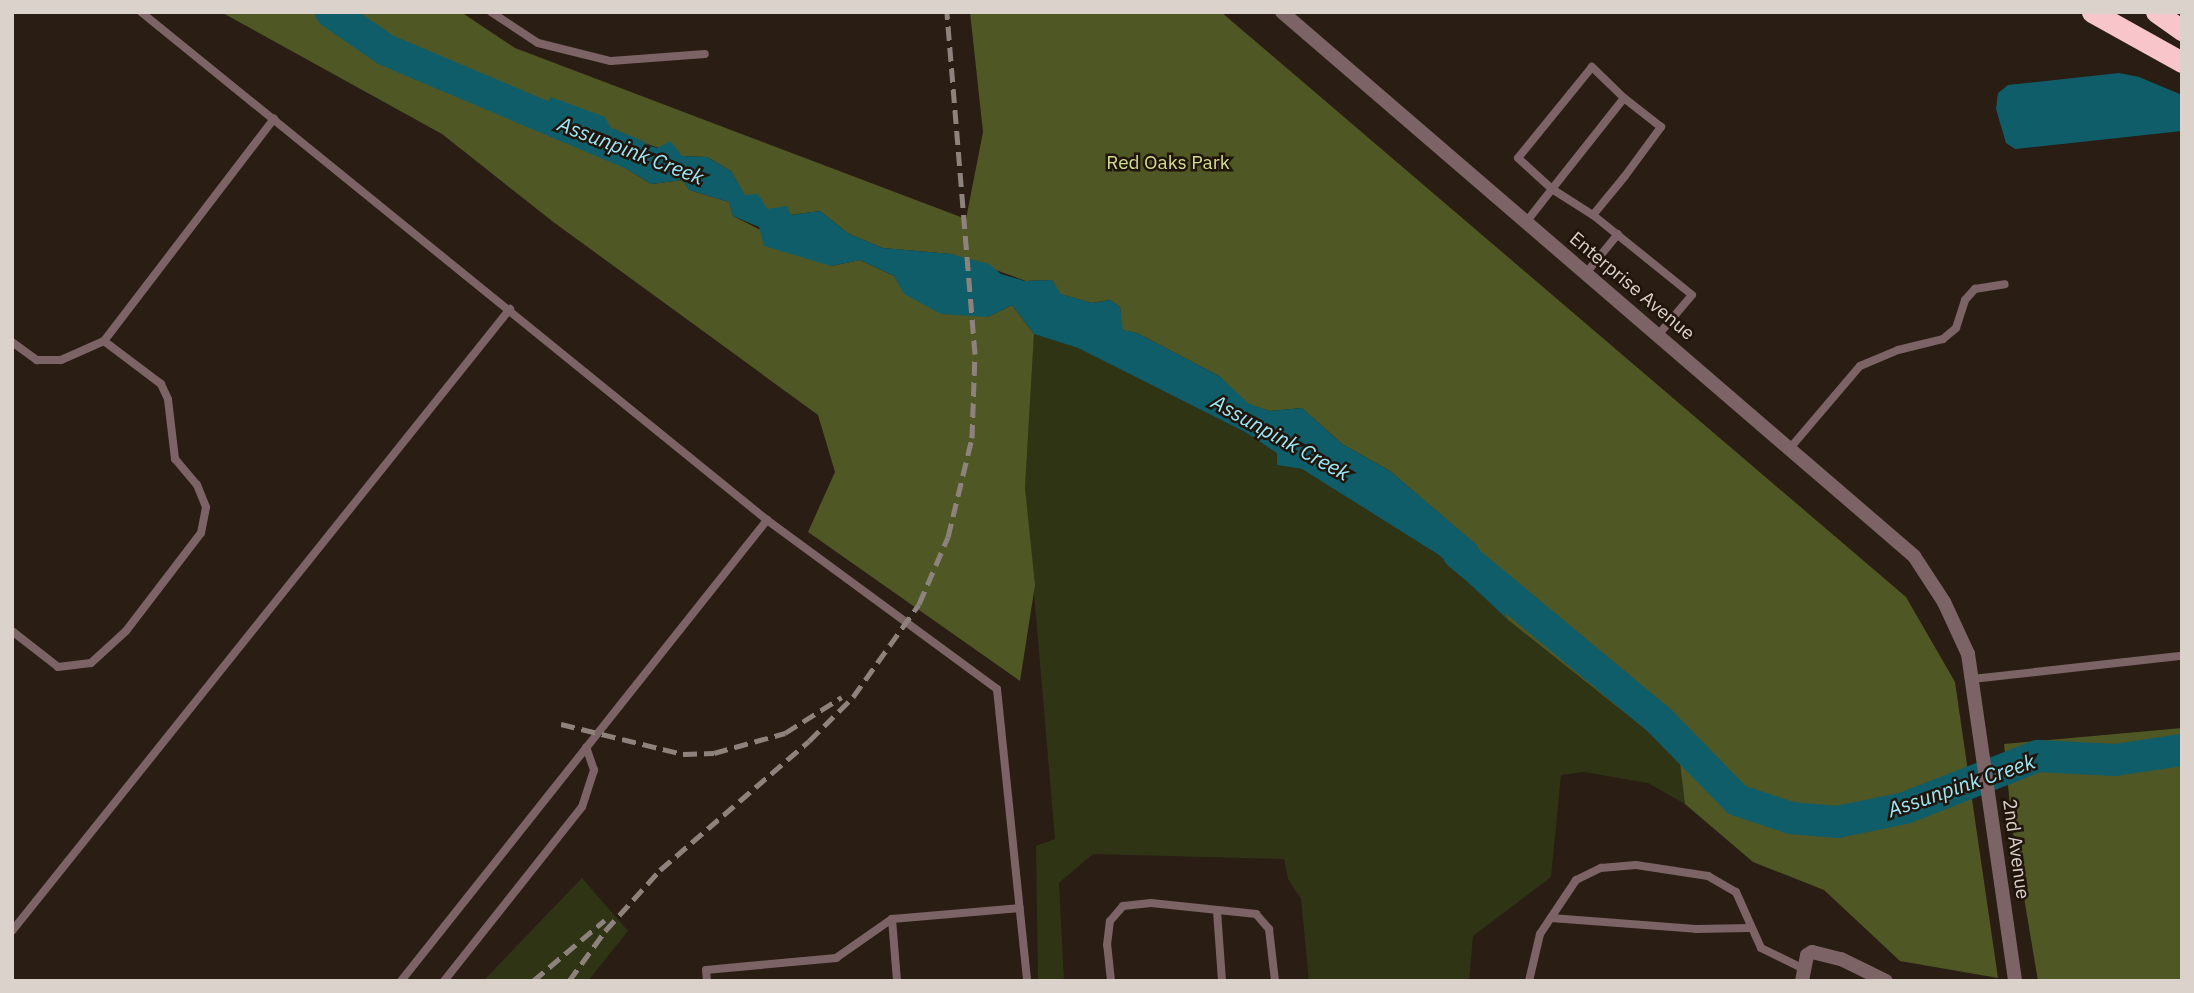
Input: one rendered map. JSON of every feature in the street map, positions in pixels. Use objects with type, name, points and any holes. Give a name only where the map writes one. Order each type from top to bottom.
[{"type":"highway","points":[[2092,12],[2182,62]]},
{"type":"highway","points":[[2156,12],[2182,30]]},
{"type":"street","name":"Enterprise Avenue","points":[[1282,12],[1893,534],[1944,602]]},
{"type":"street","name":"2nd Avenue","points":[[1944,602],[1968,654],[2015,981]]},
{"type":"street","points":[[1803,975],[1807,955],[1825,954],[1886,981]]},
{"type":"lane","points":[[141,12],[510,309],[766,520],[997,689],[1027,981]]},
{"type":"lane","points":[[491,12],[538,43],[611,61],[705,54]]},
{"type":"lane","points":[[1593,215],[1661,127],[1624,98],[1592,67],[1518,158],[1552,189],[1593,215],[1692,295],[1659,334]]},
{"type":"lane","points":[[1527,221],[1624,98]]},
{"type":"lane","points":[[12,342],[37,360],[61,360],[104,341],[274,119]]},
{"type":"lane","points":[[1587,272],[1618,234]]},
{"type":"lane","points":[[1791,447],[1860,366],[1898,350],[1943,339],[1956,328],[1965,300],[1975,289],[2005,284]]},
{"type":"lane","points":[[12,931],[510,309]]},
{"type":"lane","points":[[12,631],[58,667],[91,663],[126,631],[201,533],[206,507],[197,485],[176,459],[168,399],[161,384],[104,341]]},
{"type":"lane","points":[[401,981],[766,520]]},
{"type":"lane","points":[[1972,679],[2182,656]]},
{"type":"lane","points":[[444,981],[582,807],[594,769],[586,747]]},
{"type":"lane","points":[[1529,981],[1541,934],[1576,880],[1601,868],[1636,865],[1708,876],[1736,892],[1761,948],[1803,975]]},
{"type":"lane","points":[[1111,981],[1107,945],[1110,921],[1123,906],[1151,902],[1256,915],[1269,929],[1275,981]]},
{"type":"lane","points":[[707,981],[706,970],[836,958],[892,919],[1020,908]]},
{"type":"lane","points":[[1217,911],[1222,981]]},
{"type":"lane","points":[[1551,918],[1696,929],[1750,928]]},
{"type":"lane","points":[[892,919],[897,981]]},
{"type":"green space","name":"Red Oaks Park","points":[[221,12],[461,12],[515,48],[966,219],[983,132],[970,12],[1221,12],[1906,597],[1955,682],[1998,978],[1900,961],[1824,890],[1753,862],[1685,804],[1679,756],[1507,619],[1476,545],[1390,471],[1342,444],[1302,408],[1270,411],[1248,404],[1219,376],[1137,333],[1122,330],[1120,307],[1110,300],[1092,303],[1060,294],[1052,280],[1026,281],[951,254],[883,248],[849,234],[820,211],[790,215],[767,210],[745,196],[731,171],[707,157],[682,156],[544,108],[589,128],[606,156],[651,184],[683,180],[689,190],[729,202],[733,216],[831,266],[860,260],[894,276],[905,294],[988,317],[1012,305],[1034,334],[1025,488],[1035,585],[1020,681],[808,532],[835,472],[818,415],[552,221],[442,134]]},
{"type":"green space","points":[[1034,334],[1078,348],[1245,432],[1277,453],[1277,465],[1302,469],[1439,555],[1507,619],[1679,756],[1685,804],[1648,783],[1584,772],[1561,775],[1551,877],[1473,936],[1469,981],[1309,981],[1301,899],[1288,879],[1284,859],[1093,854],[1059,883],[1064,981],[1038,981],[1036,846],[1055,839],[1025,488]]},
{"type":"green space","points":[[2182,728],[2182,981],[2038,981],[2012,826],[2004,744]]},
{"type":"green space","points":[[582,878],[628,931],[588,981],[483,981]]},
{"type":"water","points":[[2119,73],[2139,77],[2182,95],[2182,131],[2015,149],[2006,143],[1996,109],[1998,93],[2008,85]]},
{"type":"water","points":[[551,97],[605,117],[615,136],[657,148],[670,141],[682,156],[707,157],[731,171],[745,195],[758,194],[767,209],[787,206],[791,215],[820,211],[849,234],[883,248],[951,254],[989,264],[1001,274],[1025,281],[1052,280],[1061,294],[1092,303],[1110,300],[1120,307],[1123,330],[1137,333],[1219,376],[1249,404],[1270,411],[1302,408],[1342,444],[1390,471],[1477,545],[1507,619],[1439,555],[1302,469],[1277,465],[1277,453],[1245,432],[1078,348],[1034,334],[1012,305],[988,317],[941,314],[904,294],[894,276],[860,260],[831,266],[764,246],[759,227],[733,216],[729,202],[689,190],[683,180],[651,184],[606,156],[589,128],[543,108]]},
{"type":"waterway","name":"Assunpink Creek","points":[[331,12],[386,50],[635,155]]},
{"type":"waterway","name":"Assunpink Creek","points":[[1459,554],[1658,719],[1737,800],[1791,818],[1837,822],[1905,808],[2038,756],[2115,760],[2182,750]]},
{"type":"railway","points":[[569,981],[605,931],[660,870],[809,741],[853,697],[919,604],[948,537],[972,438],[975,354],[947,12]]},
{"type":"railway","points":[[561,724],[683,754],[714,753],[785,733],[842,697]]},
{"type":"railway","points":[[533,981],[605,920]]}]
